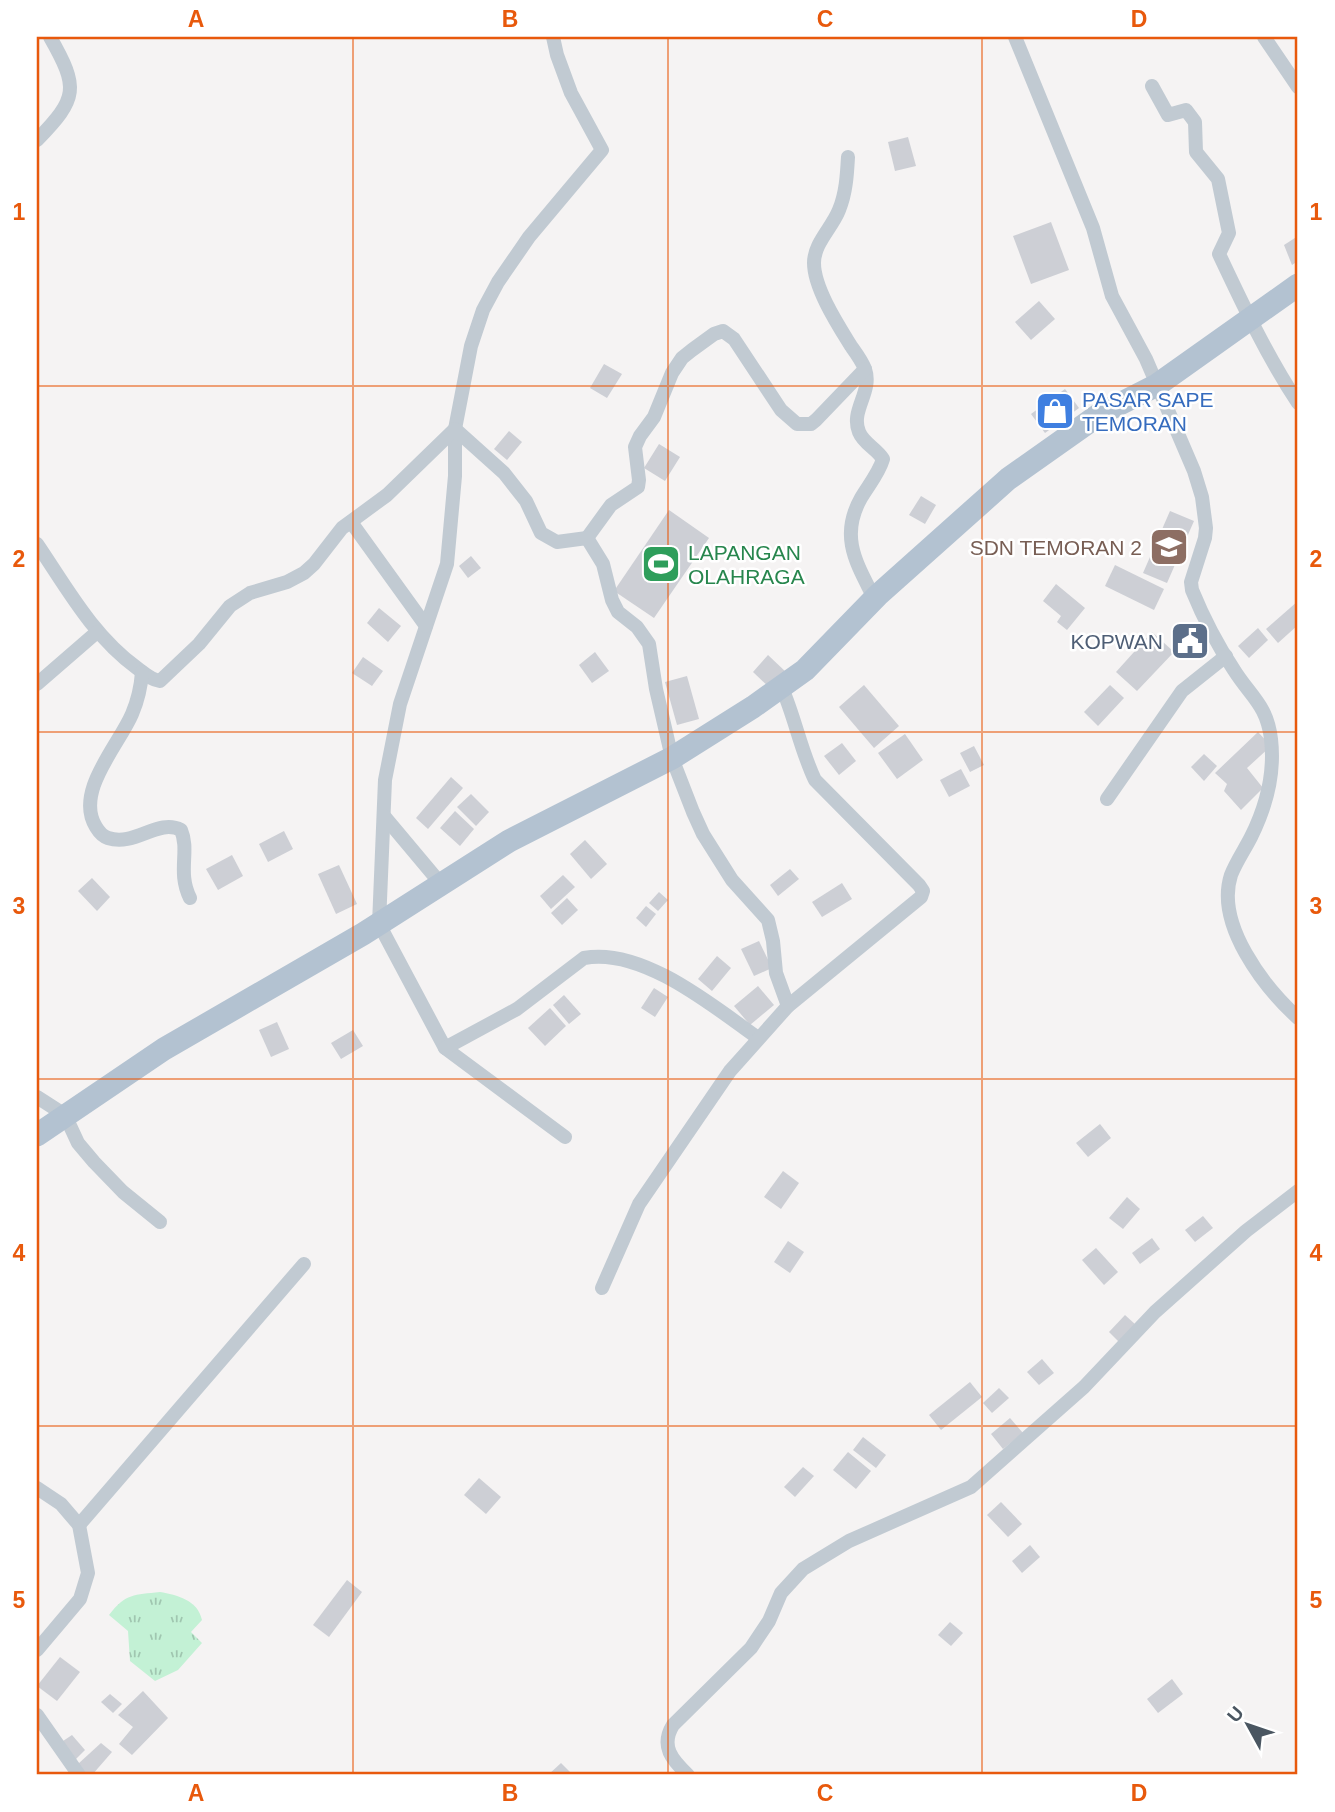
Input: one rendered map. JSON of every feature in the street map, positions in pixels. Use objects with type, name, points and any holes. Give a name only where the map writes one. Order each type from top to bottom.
[{"type":"main road","points":[[37,1135],[163,1049],[379,923],[509,841],[672,758],[782,688],[805,670],[874,598],[1018,472],[1100,414],[1157,385],[1298,285]]},
{"type":"street","points":[[37,140],[57,118],[71,96],[70,79],[50,37]]},
{"type":"street","points":[[553,37],[556,55],[571,93],[602,150],[529,237],[498,282],[483,310],[471,346],[455,429],[447,564],[400,704],[385,780],[379,923],[445,1048],[565,1137]]},
{"type":"street","points":[[1016,37],[1093,228],[1112,296],[1146,359],[1182,440],[1202,498],[1205,538],[1191,582],[1192,590],[1226,656],[1266,714],[1272,767],[1264,806],[1229,883],[1231,916],[1245,952],[1274,993],[1298,1018]]},
{"type":"street","points":[[1264,37],[1298,87]]},
{"type":"street","points":[[1152,86],[1168,115],[1186,110],[1195,122],[1196,152],[1218,179],[1229,233],[1219,254],[1250,319],[1298,403]]},
{"type":"street","points":[[848,157],[844,197],[816,250],[814,262],[816,275],[831,311],[865,369],[867,385],[857,415],[857,426],[863,441],[877,452],[883,462],[858,503],[851,527],[854,557],[874,598]]},
{"type":"street","points":[[455,429],[519,492],[532,510],[541,533],[557,542],[587,538],[611,505],[638,487],[636,442],[654,416],[677,365],[713,334],[723,331],[734,339],[781,410],[797,424],[811,424],[816,420],[865,369]]},
{"type":"street","points":[[37,544],[97,632],[120,656],[155,681],[165,679],[199,644],[230,606],[250,593],[287,582],[304,573],[334,537],[387,495],[455,429]]},
{"type":"street","points":[[351,522],[426,626]]},
{"type":"street","points":[[587,538],[603,564],[612,600],[618,612],[637,627],[649,644],[672,758],[703,834],[732,880],[768,920],[776,973],[788,1006]]},
{"type":"street","points":[[37,684],[97,632]]},
{"type":"street","points":[[1107,800],[1182,691],[1226,656]]},
{"type":"street","points":[[142,672],[140,691],[133,712],[96,778],[92,790],[91,815],[93,823],[104,837],[119,840],[136,838],[163,827],[171,826],[181,830],[184,841],[184,886],[190,898]]},
{"type":"street","points":[[602,1288],[639,1204],[730,1071],[788,1006],[921,897],[923,891],[816,780],[807,764],[782,688]]},
{"type":"street","points":[[384,816],[441,884]]},
{"type":"street","points":[[445,1048],[517,1009],[584,958],[597,956],[625,959],[693,992],[758,1038]]},
{"type":"street","points":[[37,1097],[65,1115],[78,1143],[94,1163],[123,1192],[160,1222]]},
{"type":"street","points":[[688,1775],[669,1754],[668,1733],[751,1648],[769,1621],[781,1593],[803,1569],[849,1541],[971,1487],[1084,1387],[1155,1312],[1246,1231],[1298,1191]]},
{"type":"street","points":[[79,1525],[304,1264]]},
{"type":"street","points":[[37,1488],[61,1504],[79,1525],[88,1573],[79,1599],[37,1650]]},
{"type":"street","points":[[37,1715],[79,1775]]},
{"type":"green space","points":[[160,1592],[180,1597],[196,1608],[202,1620],[191,1632],[202,1643],[178,1670],[155,1681],[130,1661],[128,1631],[109,1615],[131,1596]]},
{"type":"building","points":[[908,137],[916,166],[895,171],[888,142]]},
{"type":"building","points":[[1051,222],[1069,270],[1031,284],[1013,236]]},
{"type":"building","points":[[1298,236],[1298,261],[1292,265],[1284,245]]},
{"type":"building","points":[[1039,301],[1055,319],[1031,340],[1015,322]]},
{"type":"building","points":[[604,364],[622,374],[607,398],[590,388]]},
{"type":"building","name":"PASAR SAPE TEMORAN","points":[[1065,389],[1079,408],[1045,433],[1031,414]]},
{"type":"building","points":[[509,431],[522,442],[507,460],[494,449]]},
{"type":"building","points":[[659,444],[680,457],[665,481],[644,468]]},
{"type":"building","points":[[921,496],[936,505],[925,524],[909,515]]},
{"type":"building","name":"LAPANGAN OLAHRAGA","points":[[669,510],[709,538],[654,618],[614,591]]},
{"type":"building","name":"SDN TEMORAN 2","points":[[1170,511],[1194,521],[1167,583],[1143,573]]},
{"type":"building","points":[[471,556],[481,568],[468,578],[459,566]]},
{"type":"building","name":"SDN TEMORAN 2","points":[[1115,565],[1164,589],[1154,610],[1105,586]]},
{"type":"building","points":[[1056,584],[1085,608],[1067,630],[1057,622],[1061,616],[1043,601]]},
{"type":"building","points":[[1298,601],[1298,625],[1278,643],[1266,629]]},
{"type":"building","points":[[379,608],[401,626],[388,642],[367,623]]},
{"type":"building","name":"KOPWAN","points":[[1190,623],[1206,647],[1190,658],[1174,635]]},
{"type":"building","points":[[1258,628],[1268,640],[1249,658],[1238,646]]},
{"type":"building","points":[[1152,632],[1174,652],[1137,691],[1116,672]]},
{"type":"building","points":[[595,652],[609,671],[592,683],[579,665]]},
{"type":"building","points":[[768,655],[787,673],[771,689],[753,672]]},
{"type":"building","points":[[363,657],[383,671],[372,686],[352,673]]},
{"type":"building","points":[[687,676],[699,719],[677,725],[665,682]]},
{"type":"building","points":[[864,685],[899,726],[874,748],[839,707]]},
{"type":"building","points":[[1110,685],[1124,698],[1098,726],[1084,712]]},
{"type":"building","points":[[1258,732],[1271,746],[1247,768],[1263,788],[1241,810],[1224,791],[1227,784],[1215,773]]},
{"type":"building","points":[[905,734],[923,760],[897,779],[878,753]]},
{"type":"building","points":[[842,743],[856,761],[839,775],[824,756]]},
{"type":"building","points":[[974,746],[984,765],[970,772],[960,753]]},
{"type":"building","points":[[1204,754],[1217,766],[1204,781],[1191,767]]},
{"type":"building","points":[[961,769],[970,786],[949,797],[940,780]]},
{"type":"building","points":[[451,777],[463,788],[428,829],[416,818]]},
{"type":"building","points":[[471,794],[489,812],[476,826],[457,807]]},
{"type":"building","points":[[455,811],[474,829],[460,846],[440,828]]},
{"type":"building","points":[[284,831],[293,849],[268,862],[259,844]]},
{"type":"building","points":[[585,840],[607,864],[591,879],[570,854]]},
{"type":"building","points":[[232,855],[243,876],[218,890],[206,869]]},
{"type":"building","points":[[339,865],[357,904],[336,914],[318,874]]},
{"type":"building","points":[[790,869],[799,879],[778,896],[770,885]]},
{"type":"building","points":[[563,875],[575,887],[551,909],[540,896]]},
{"type":"building","points":[[92,878],[110,897],[97,911],[78,891]]},
{"type":"building","points":[[842,883],[852,899],[822,917],[812,902]]},
{"type":"building","points":[[659,892],[668,900],[658,911],[649,903]]},
{"type":"building","points":[[567,898],[578,910],[562,925],[551,913]]},
{"type":"building","points":[[646,906],[656,914],[646,927],[636,918]]},
{"type":"building","points":[[759,941],[772,968],[754,976],[741,949]]},
{"type":"building","points":[[717,956],[731,968],[712,991],[698,979]]},
{"type":"building","points":[[758,986],[774,1005],[750,1025],[734,1006]]},
{"type":"building","points":[[654,988],[668,997],[655,1017],[641,1008]]},
{"type":"building","points":[[564,995],[581,1014],[569,1024],[553,1005]]},
{"type":"building","points":[[550,1008],[566,1026],[545,1046],[528,1028]]},
{"type":"building","points":[[277,1022],[289,1049],[271,1057],[259,1030]]},
{"type":"building","points":[[353,1030],[363,1046],[341,1059],[331,1043]]},
{"type":"building","points":[[1100,1124],[1111,1138],[1088,1157],[1076,1143]]},
{"type":"building","points":[[783,1171],[799,1183],[781,1209],[764,1197]]},
{"type":"building","points":[[1127,1197],[1140,1209],[1123,1229],[1109,1218]]},
{"type":"building","points":[[1203,1216],[1213,1228],[1195,1242],[1185,1230]]},
{"type":"building","points":[[1152,1238],[1160,1249],[1140,1264],[1132,1253]]},
{"type":"building","points":[[788,1241],[804,1252],[790,1273],[774,1262]]},
{"type":"building","points":[[1096,1248],[1118,1272],[1104,1285],[1082,1260]]},
{"type":"building","points":[[1125,1315],[1136,1325],[1119,1342],[1109,1332]]},
{"type":"building","points":[[1042,1359],[1054,1373],[1039,1385],[1027,1372]]},
{"type":"building","points":[[970,1382],[982,1397],[941,1430],[929,1415]]},
{"type":"building","points":[[999,1388],[1009,1398],[992,1413],[983,1403]]},
{"type":"building","points":[[1010,1418],[1023,1433],[1003,1449],[991,1434]]},
{"type":"building","points":[[863,1437],[886,1455],[876,1468],[853,1450]]},
{"type":"building","points":[[848,1452],[871,1471],[856,1489],[833,1470]]},
{"type":"building","points":[[803,1467],[814,1476],[795,1497],[784,1487]]},
{"type":"building","points":[[479,1478],[501,1497],[486,1514],[464,1495]]},
{"type":"building","points":[[1001,1502],[1022,1524],[1008,1537],[987,1515]]},
{"type":"building","points":[[1030,1545],[1040,1557],[1022,1573],[1012,1561]]},
{"type":"building","points":[[347,1580],[362,1592],[329,1637],[313,1625]]},
{"type":"building","points":[[950,1622],[963,1633],[951,1646],[938,1635]]},
{"type":"building","points":[[60,1657],[80,1672],[57,1701],[37,1686]]},
{"type":"building","points":[[1172,1679],[1183,1694],[1158,1713],[1147,1699]]},
{"type":"building","points":[[143,1691],[168,1718],[132,1755],[119,1744],[133,1727],[118,1715]]},
{"type":"building","points":[[110,1694],[122,1704],[113,1713],[101,1702]]},
{"type":"building","points":[[72,1735],[85,1750],[73,1762],[60,1743]]},
{"type":"building","points":[[101,1743],[112,1752],[92,1775],[87,1775],[78,1764]]},
{"type":"building","points":[[561,1763],[573,1775],[548,1775]]},
{"type":"place","name":"PASAR SAPE TEMORAN","points":[[1055,411]]},
{"type":"place","name":"SDN TEMORAN 2","points":[[1169,547]]},
{"type":"place","name":"LAPANGAN OLAHRAGA","points":[[661,564]]},
{"type":"place","name":"KOPWAN","points":[[1190,641]]}]
